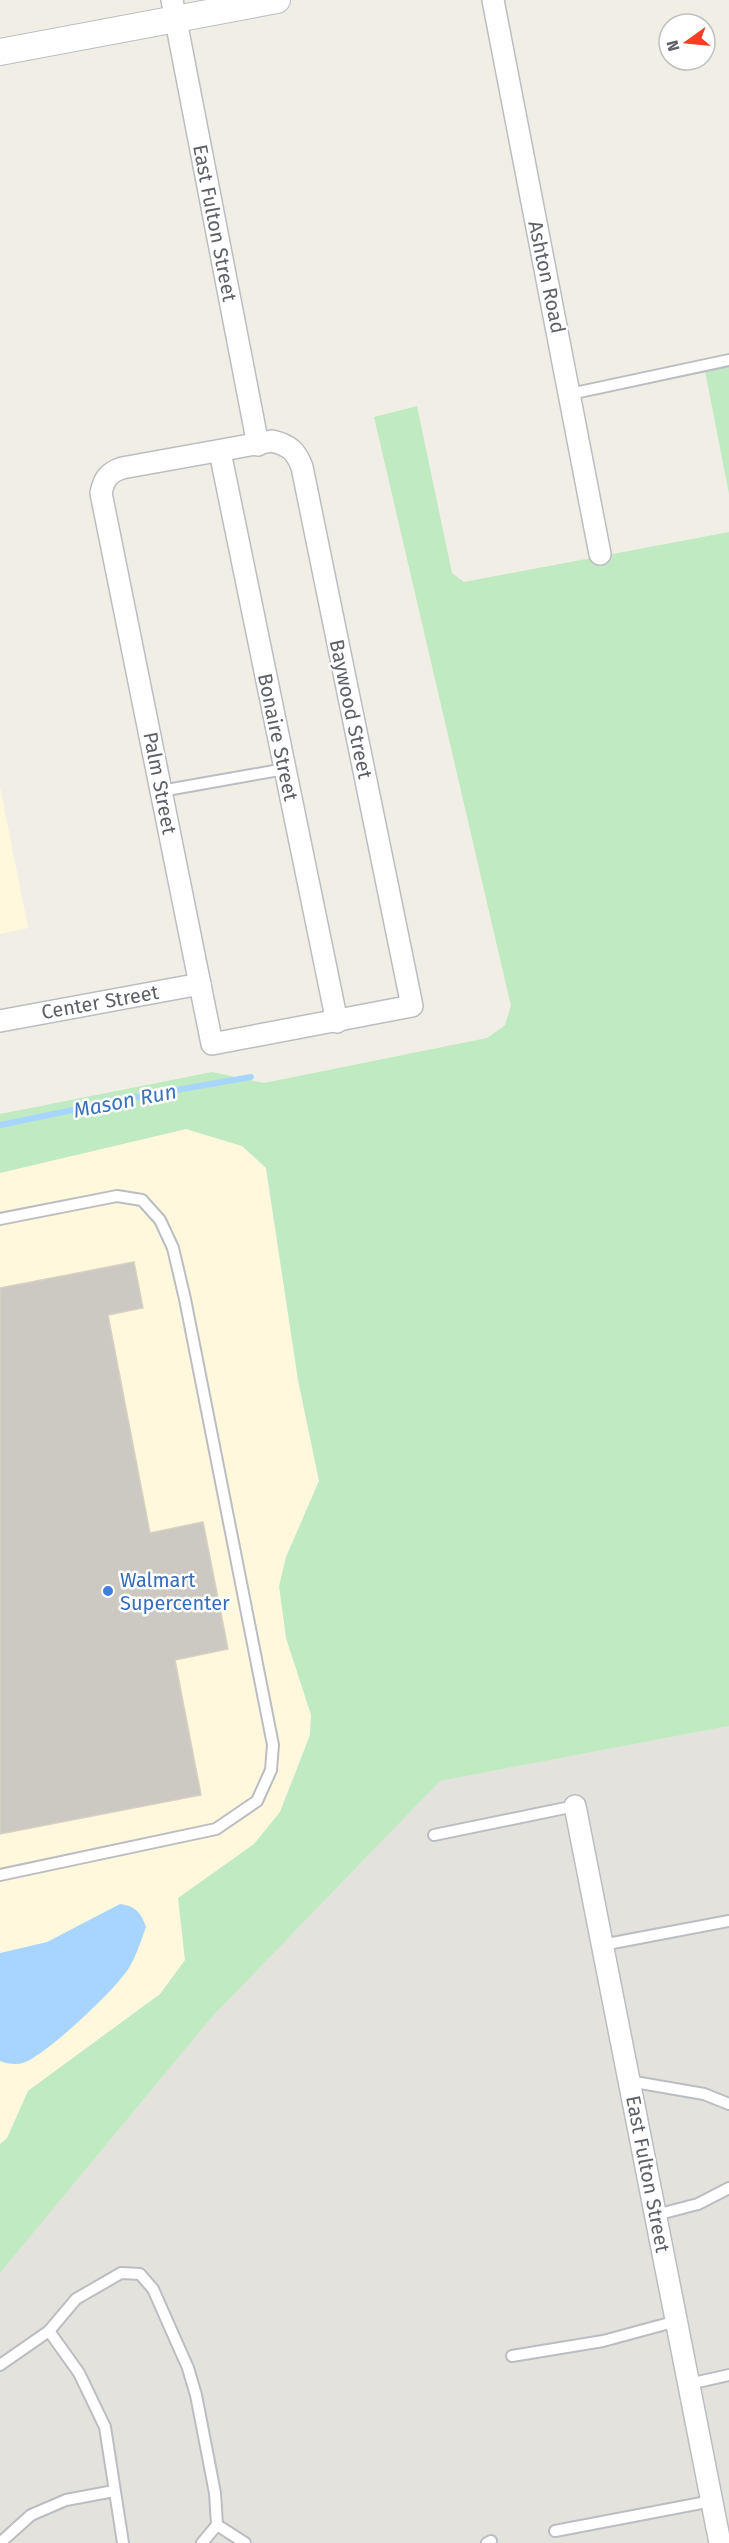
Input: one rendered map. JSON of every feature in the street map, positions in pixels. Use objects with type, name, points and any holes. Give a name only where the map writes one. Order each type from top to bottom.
[{"type":"street","points":[[0,52],[174,9],[277,0]]},
{"type":"street","name":"Ashton Road","points":[[493,0],[600,554]]},
{"type":"street","name":"East Fulton Street","points":[[174,9],[258,445]]},
{"type":"street","name":"Baywood Street","points":[[258,445],[272,441],[286,445],[297,454],[302,467],[412,1006]]},
{"type":"street","name":"Palm Street","points":[[258,445],[122,468],[111,472],[103,481],[101,493],[212,1044],[412,1006]]},
{"type":"street","name":"Bonaire Street","points":[[220,452],[337,1022]]},
{"type":"street","name":"Center Street","points":[[0,1021],[200,984]]},
{"type":"street","name":"East Fulton Street","points":[[575,1806],[720,2543]]},
{"type":"lane","points":[[570,394],[729,360]]},
{"type":"lane","points":[[161,791],[285,769]]},
{"type":"lane","points":[[0,1219],[117,1196],[142,1200],[160,1220],[173,1248],[185,1299],[273,1745],[271,1770],[257,1801],[216,1829],[0,1875]]},
{"type":"lane","points":[[434,1835],[575,1806]]},
{"type":"lane","points":[[602,1945],[729,1921]]},
{"type":"lane","points":[[629,2080],[704,2094],[729,2104]]},
{"type":"lane","points":[[656,2215],[698,2204],[729,2188]]},
{"type":"lane","points":[[0,2365],[50,2331],[76,2300],[121,2273],[140,2274],[153,2289],[188,2368],[196,2395],[215,2493],[217,2524],[202,2543]]},
{"type":"lane","points":[[512,2356],[603,2341],[677,2321]]},
{"type":"lane","points":[[50,2331],[79,2373],[105,2427],[123,2543]]},
{"type":"lane","points":[[689,2384],[729,2375]]},
{"type":"lane","points":[[0,2543],[31,2515],[66,2500],[114,2492]]},
{"type":"lane","points":[[555,2531],[712,2501]]},
{"type":"lane","points":[[217,2524],[245,2543]]},
{"type":"shaded area","points":[[0,787],[28,928],[0,934]]},
{"type":"shaded area","points":[[186,1129],[242,1146],[266,1168],[298,1380],[319,1481],[286,1557],[286,1638],[311,1715],[310,1735],[280,1812],[254,1844],[179,1898],[185,1961],[160,1994],[28,2091],[7,2139],[0,2144],[0,1173]]},
{"type":"shaded area","points":[[729,1726],[729,2543],[0,2543],[0,2273],[211,2018],[440,1781]]},
{"type":"green space","points":[[729,366],[729,494],[705,371]]},
{"type":"green space","points":[[417,406],[452,573],[464,582],[729,532],[729,1726],[440,1781],[211,2018],[0,2273],[0,2144],[7,2138],[28,2091],[160,1994],[185,1960],[178,1898],[254,1844],[280,1812],[310,1735],[311,1715],[286,1638],[279,1586],[286,1557],[319,1481],[298,1380],[266,1168],[242,1146],[186,1129],[0,1173],[0,1114],[212,1072],[264,1083],[487,1038],[505,1025],[511,1006],[374,417]]},
{"type":"water","points":[[120,1904],[130,1906],[137,1911],[146,1927],[135,1957],[123,1976],[81,2020],[33,2058],[17,2064],[0,2061],[0,1953],[47,1942]]},
{"type":"building","name":"Walmart Supercenter","points":[[134,1262],[143,1308],[108,1315],[150,1533],[203,1522],[228,1649],[175,1660],[201,1795],[0,1834],[0,1288]]},
{"type":"waterway","name":"Mason Run","points":[[0,1125],[136,1097],[251,1077]]},
{"type":"place","name":"Walmart Supercenter","points":[[108,1591]]}]
